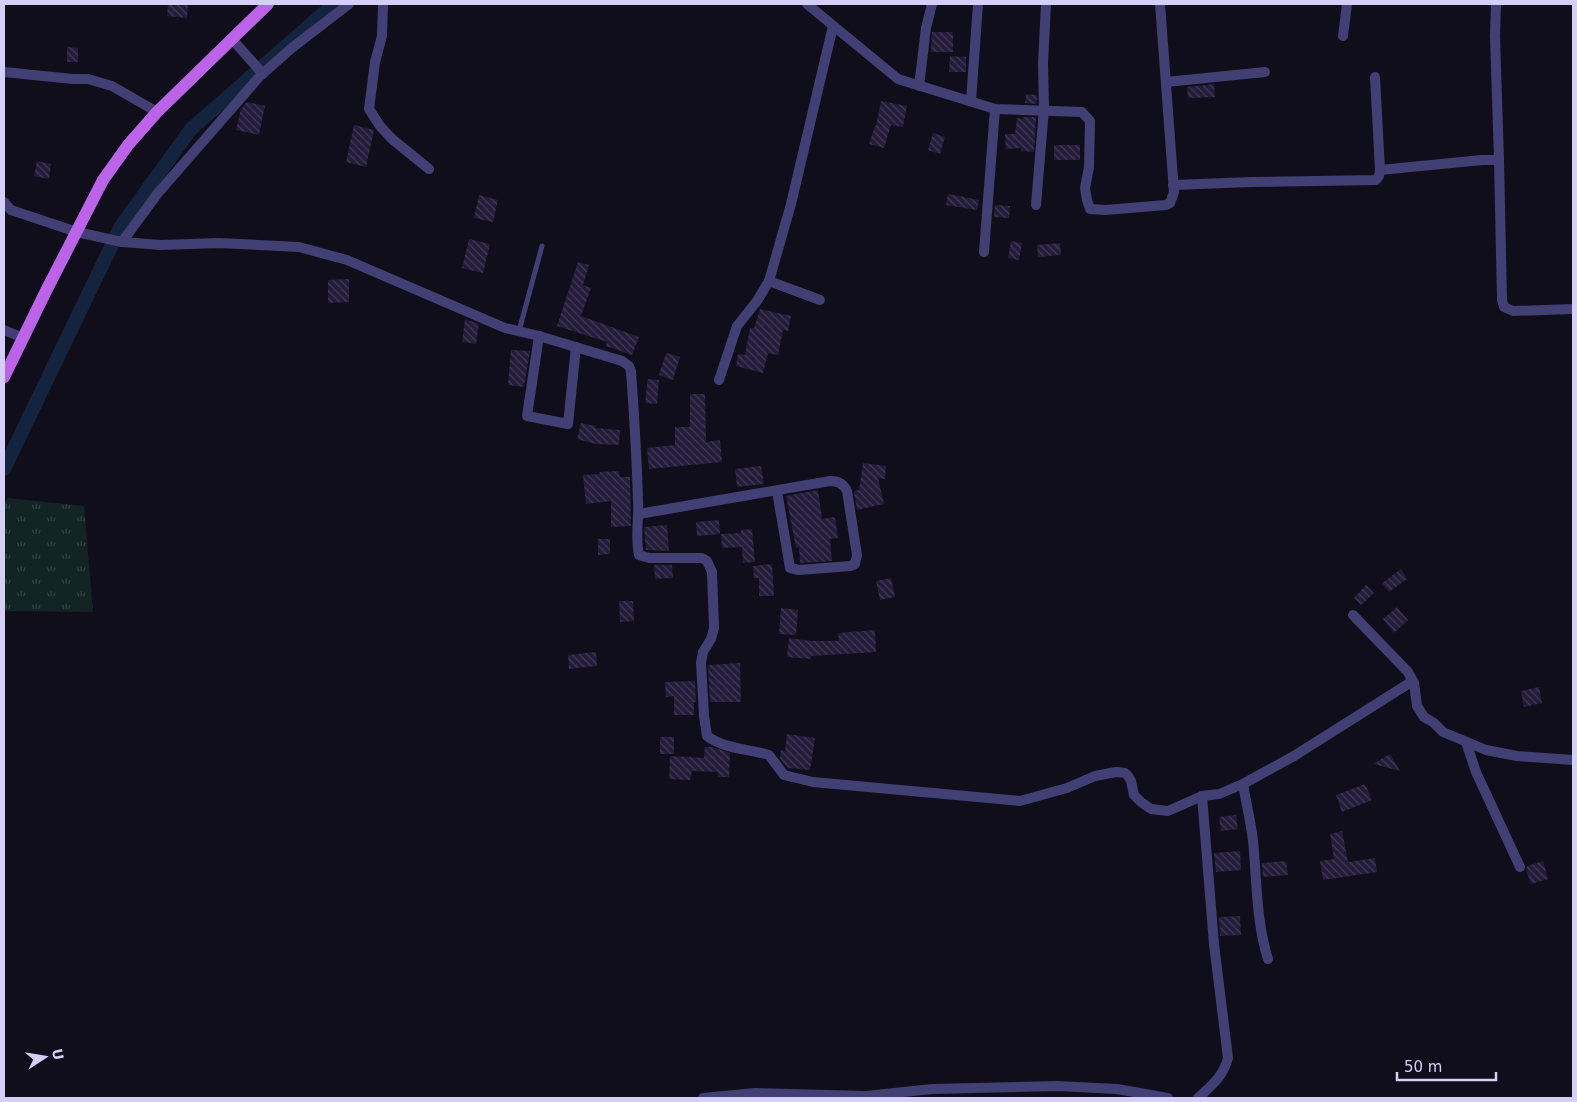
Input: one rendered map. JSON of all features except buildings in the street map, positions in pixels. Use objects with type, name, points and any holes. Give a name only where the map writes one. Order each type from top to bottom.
[{"type":"main road","points":[[4,378],[46,291],[80,232],[103,180],[128,145],[157,112],[268,4]]},
{"type":"street","points":[[119,242],[158,193],[262,73],[349,4]]},
{"type":"street","points":[[383,4],[382,36],[375,62],[369,110],[392,140],[429,169]]},
{"type":"street","points":[[807,4],[898,79],[995,109],[1082,112],[1090,122],[1089,167],[1085,188],[1087,200],[1090,208],[1104,210],[1166,205],[1170,203],[1174,192],[1160,4]]},
{"type":"street","points":[[919,86],[926,28],[932,4]]},
{"type":"street","points":[[971,101],[978,4]]},
{"type":"street","points":[[1036,205],[1044,110],[1043,63],[1046,4]]},
{"type":"street","points":[[1343,36],[1347,4]]},
{"type":"street","points":[[1496,4],[1495,46],[1504,307],[1512,311],[1573,310]]},
{"type":"street","points":[[719,380],[737,326],[757,301],[769,281],[791,204],[833,26]]},
{"type":"street","points":[[232,39],[262,73]]},
{"type":"street","points":[[4,72],[88,79],[112,86],[157,112]]},
{"type":"street","points":[[1166,82],[1264,72]]},
{"type":"street","points":[[1173,185],[1252,182],[1365,182],[1376,180],[1380,170],[1375,77]]},
{"type":"street","points":[[984,252],[995,109]]},
{"type":"street","points":[[1380,170],[1499,160]]},
{"type":"street","points":[[4,202],[11,210],[119,242],[161,245],[219,243],[299,247],[347,260],[497,324],[622,361],[629,366],[631,371],[639,514],[637,545],[639,555],[641,557],[657,558],[702,558],[710,566],[714,628],[711,639],[703,652],[701,663],[707,736],[714,741],[769,755],[784,775],[813,782],[1020,801],[1067,788],[1096,776],[1116,772],[1125,773],[1128,776],[1134,795],[1140,802],[1152,809],[1168,811],[1202,796],[1219,794],[1243,784],[1294,756],[1408,684],[1414,683]]},
{"type":"street","points":[[769,281],[820,300]]},
{"type":"street","points":[[4,330],[23,338]]},
{"type":"street","points":[[539,336],[527,416],[568,424],[576,347]]},
{"type":"street","points":[[639,514],[830,481],[843,485],[847,492],[857,555],[856,564],[799,570],[790,568],[777,491]]},
{"type":"street","points":[[1353,615],[1408,672],[1414,683],[1417,706],[1424,717],[1443,732],[1486,750],[1517,756],[1573,760]]},
{"type":"street","points":[[1466,742],[1476,772],[1520,867]]},
{"type":"street","points":[[1243,784],[1253,840],[1259,917],[1268,959]]},
{"type":"street","points":[[1198,1098],[1214,1083],[1224,1070],[1228,1058],[1214,944],[1202,796]]},
{"type":"street","points":[[703,1098],[755,1094],[866,1096],[932,1090],[1057,1086],[1118,1089],[1168,1098]]},
{"type":"lane","points":[[519,331],[542,246]]},
{"type":"green space","points":[[7,498],[84,506],[93,612],[4,611],[4,504]]},
{"type":"waterway","points":[[4,469],[121,226],[191,129],[334,4]]}]
